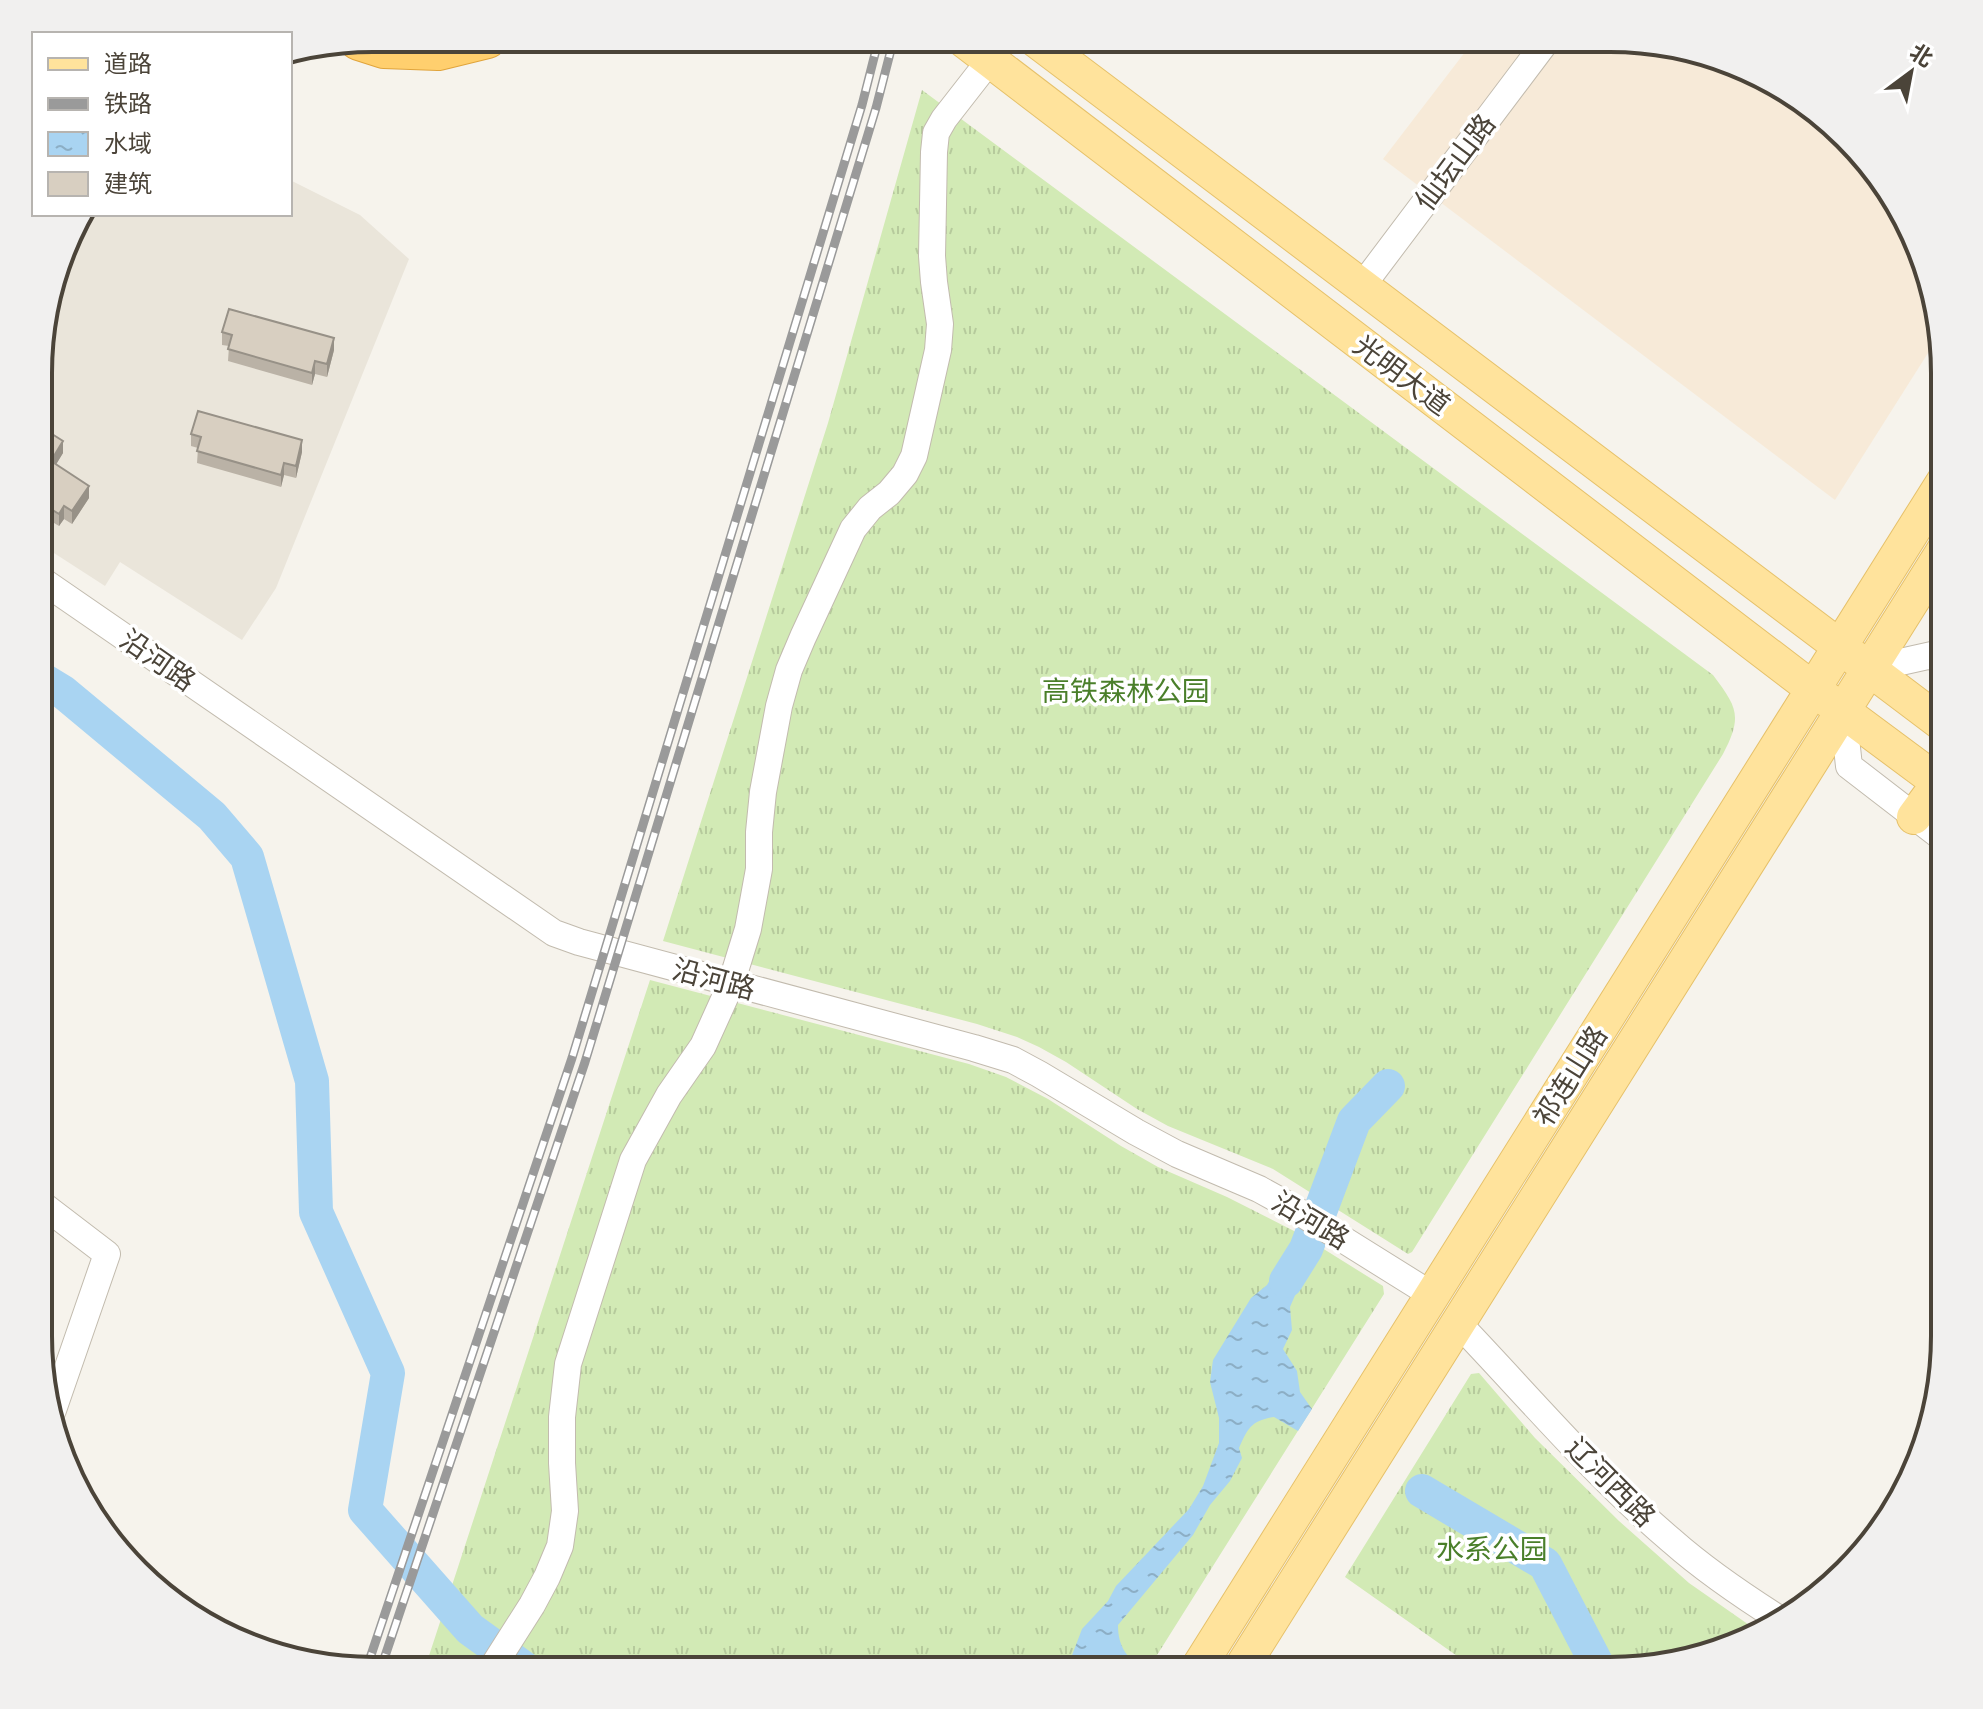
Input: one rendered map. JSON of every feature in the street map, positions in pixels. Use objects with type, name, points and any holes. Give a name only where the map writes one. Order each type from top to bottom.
[{"type":"main road","name":"光明大道","points":[[979,52],[1931,777]]},
{"type":"main road","name":"光明大道","points":[[1052,52],[1931,716]]},
{"type":"main road","name":"祁连山路","points":[[1205,1657],[1931,502]]},
{"type":"main road","name":"祁连山路","points":[[1248,1657],[1931,571]]},
{"type":"main road","points":[[1914,817],[1931,798]]},
{"type":"street","name":"仙坛山路","points":[[1362,286],[1538,52]]},
{"type":"street","points":[[499,1657],[547,1577],[560,1546],[565,1511],[562,1417],[568,1364],[633,1160],[669,1095],[703,1046],[731,984],[748,929],[759,869],[763,792],[789,670],[853,529],[870,508],[897,484],[914,456],[938,350],[940,324],[932,256],[936,133],[990,60]]},
{"type":"street","name":"沿河路","points":[[52,587],[554,933],[1013,1060],[1177,1154],[1259,1189],[1288,1205],[1432,1295]]},
{"type":"street","points":[[1869,669],[1931,655]]},
{"type":"street","points":[[1843,711],[1849,766],[1931,830]]},
{"type":"street","points":[[52,1212],[107,1254],[58,1397]]},
{"type":"street","name":"辽河西路","points":[[1458,1323],[1645,1517],[1704,1567],[1771,1614]]},
{"type":"shaded area","points":[[1465,52],[1631,53],[1673,58],[1713,69],[1752,85],[1805,118],[1837,146],[1865,178],[1907,250],[1925,310],[1930,350],[1835,500],[1383,159]]},
{"type":"shaded area","points":[[292,181],[360,215],[409,259],[276,588],[242,640],[120,562],[105,586],[52,552],[52,373],[55,331],[69,270],[93,216],[292,216]]},
{"type":"green space","name":"高铁森林公园","points":[[922,90],[1713,675],[1732,704],[1735,721],[1723,754],[1408,1254],[1273,1169],[1168,1126],[1066,1062],[1017,1037],[663,941],[828,423]]},
{"type":"green space","points":[[650,980],[969,1064],[1006,1077],[1048,1099],[1158,1167],[1298,1233],[1383,1286],[1384,1294],[1156,1657],[429,1657]]},
{"type":"green space","name":"水系公园","points":[[1479,1373],[1535,1438],[1619,1521],[1689,1583],[1749,1625],[1693,1646],[1652,1654],[1459,1657],[1345,1577],[1471,1374]]},
{"type":"water","points":[[1298,1233],[1323,1249],[1303,1277],[1290,1307],[1292,1330],[1283,1349],[1297,1371],[1300,1392],[1312,1409],[1298,1431],[1274,1417],[1251,1426],[1239,1448],[1242,1458],[1230,1481],[1210,1505],[1193,1535],[1118,1625],[1120,1640],[1130,1657],[1071,1657],[1082,1629],[1108,1601],[1116,1586],[1189,1509],[1203,1486],[1219,1443],[1219,1418],[1210,1382],[1213,1360],[1251,1298],[1267,1285]]},
{"type":"building","points":[[229,309],[334,338],[327,364],[315,361],[312,373],[228,349],[232,335],[222,332]]},
{"type":"building","points":[[198,411],[302,440],[296,466],[284,463],[281,475],[197,451],[201,437],[191,434]]},
{"type":"building","points":[[52,434],[63,441],[52,459]]},
{"type":"building","points":[[52,462],[89,486],[72,511],[64,506],[59,514],[52,510]]},
{"type":"waterway","points":[[52,685],[212,816],[247,857],[312,1081],[316,1212],[388,1373],[365,1510],[470,1629],[509,1657]]},
{"type":"waterway","points":[[1286,1281],[1306,1249],[1354,1121],[1388,1086]]},
{"type":"waterway","points":[[1422,1491],[1545,1564],[1593,1657]]},
{"type":"railway","points":[[370,1657],[572,1058],[862,105],[875,52]]},
{"type":"railway","points":[[385,1657],[585,1062],[876,108],[890,52]]}]
